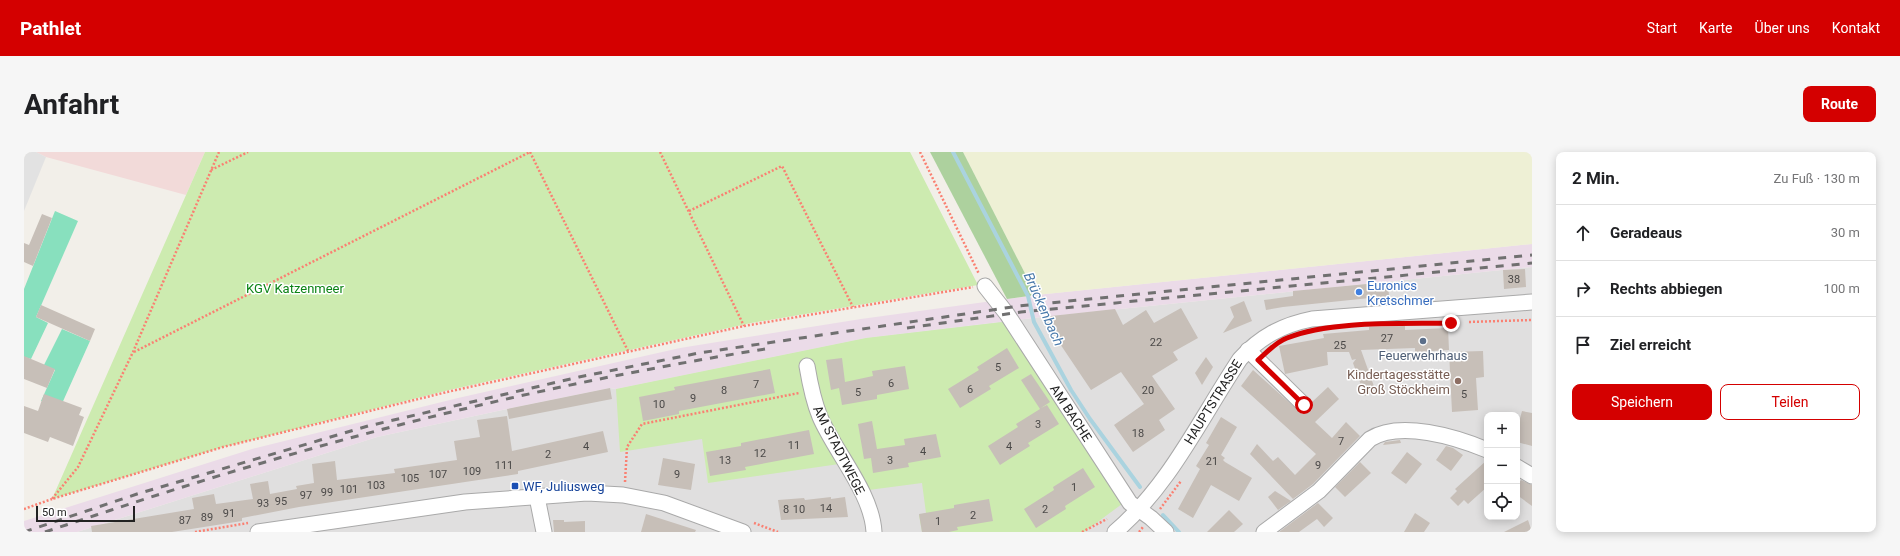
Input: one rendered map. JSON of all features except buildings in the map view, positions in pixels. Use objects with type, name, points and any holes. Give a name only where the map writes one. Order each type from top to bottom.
[{"type":"street","name":"AM BACHE","points":[[985,286],[1007,314],[1130,503],[1166,532]]},
{"type":"street","name":"HAUPTSTRASSE","points":[[1115,532],[1145,514],[1226,380],[1248,350],[1276,330],[1295,322],[1312,319],[1532,302]]},
{"type":"street","points":[[1248,350],[1304,405]]},
{"type":"street","name":"AM STADTWEGE","points":[[807,366],[811,390],[820,418],[871,513],[874,532]]},
{"type":"street","points":[[1267,531],[1319,491],[1370,439],[1378,434],[1400,431],[1431,434],[1465,441],[1484,449]]},
{"type":"street","points":[[1520,469],[1532,476]]},
{"type":"street","points":[[258,532],[427,506],[587,494],[623,495],[664,503],[743,532]]},
{"type":"street","points":[[537,497],[544,532]]},
{"type":"path","points":[[52,499],[78,467],[133,352],[219,152]]},
{"type":"path","points":[[211,170],[248,152]]},
{"type":"path","points":[[133,352],[530,152],[628,351]]},
{"type":"path","points":[[660,152],[744,326]]},
{"type":"path","points":[[24,509],[52,499],[223,447],[454,391],[744,326],[985,286],[920,152]]},
{"type":"path","points":[[689,211],[782,166],[853,307]]},
{"type":"path","points":[[1466,322],[1532,320]]},
{"type":"path","points":[[623,495],[627,447],[642,424],[811,390]]},
{"type":"path","points":[[1139,532],[1145,514],[1164,504],[1183,478]]},
{"type":"shaded area","points":[[24,152],[36,152],[46,157],[24,211]]},
{"type":"shaded area","points":[[36,152],[205,152],[186,195],[46,157]]},
{"type":"shaded area","points":[[1532,244],[1532,267],[1042,317],[866,338],[616,389],[610,388],[377,437],[77,532],[24,532],[24,521],[252,449],[458,398],[680,348],[861,319],[1036,295]]},
{"type":"shaded area","points":[[1532,267],[1532,532],[77,532],[377,437],[610,388],[616,389],[866,338],[1042,317]]},
{"type":"green space","name":"KGV Katzenmeer","points":[[205,152],[910,152],[978,285],[751,323],[449,390],[223,447],[52,499]]},
{"type":"green space","points":[[930,152],[963,152],[1036,295],[1007,299]]},
{"type":"green space","points":[[963,152],[1532,152],[1532,244],[1036,295]]},
{"type":"green space","points":[[55,211],[78,221],[36,317],[48,323],[31,359],[24,357],[24,289]]},
{"type":"green space","points":[[1011,321],[1122,504],[1084,532],[922,532],[919,515],[926,513],[922,483],[861,491],[846,463],[708,483],[702,439],[620,452],[616,389],[866,338]]},
{"type":"green space","points":[[62,329],[90,341],[60,408],[41,401],[55,370],[44,365]]},
{"type":"waterway","name":"Brückenbach","points":[[953,152],[1028,296],[1034,322],[1071,390],[1090,419],[1140,487]]},
{"type":"waterway","name":"Brückenbach","points":[[1163,515],[1179,532]]},
{"type":"railway","points":[[24,532],[137,494],[368,426],[579,377],[699,353],[1019,306],[1532,255]]},
{"type":"railway","points":[[907,328],[1021,312],[1532,263]]},
{"type":"railway","points":[[45,532],[207,479],[386,428],[575,384],[638,371],[765,349]]},
{"type":"place","name":"Euronics Kretschmer","points":[[1359,292]]},
{"type":"place","name":"Feuerwehrhaus","points":[[1423,341]]},
{"type":"place","name":"Kindertagesstätte Groß Stöckheim","points":[[1458,381]]},
{"type":"place","name":"WF, Juliusweg","points":[[515,486]]},
{"type":"route","points":[[1304,405],[1258,360],[1271,348],[1286,338],[1301,333],[1354,326],[1451,323]]}]
